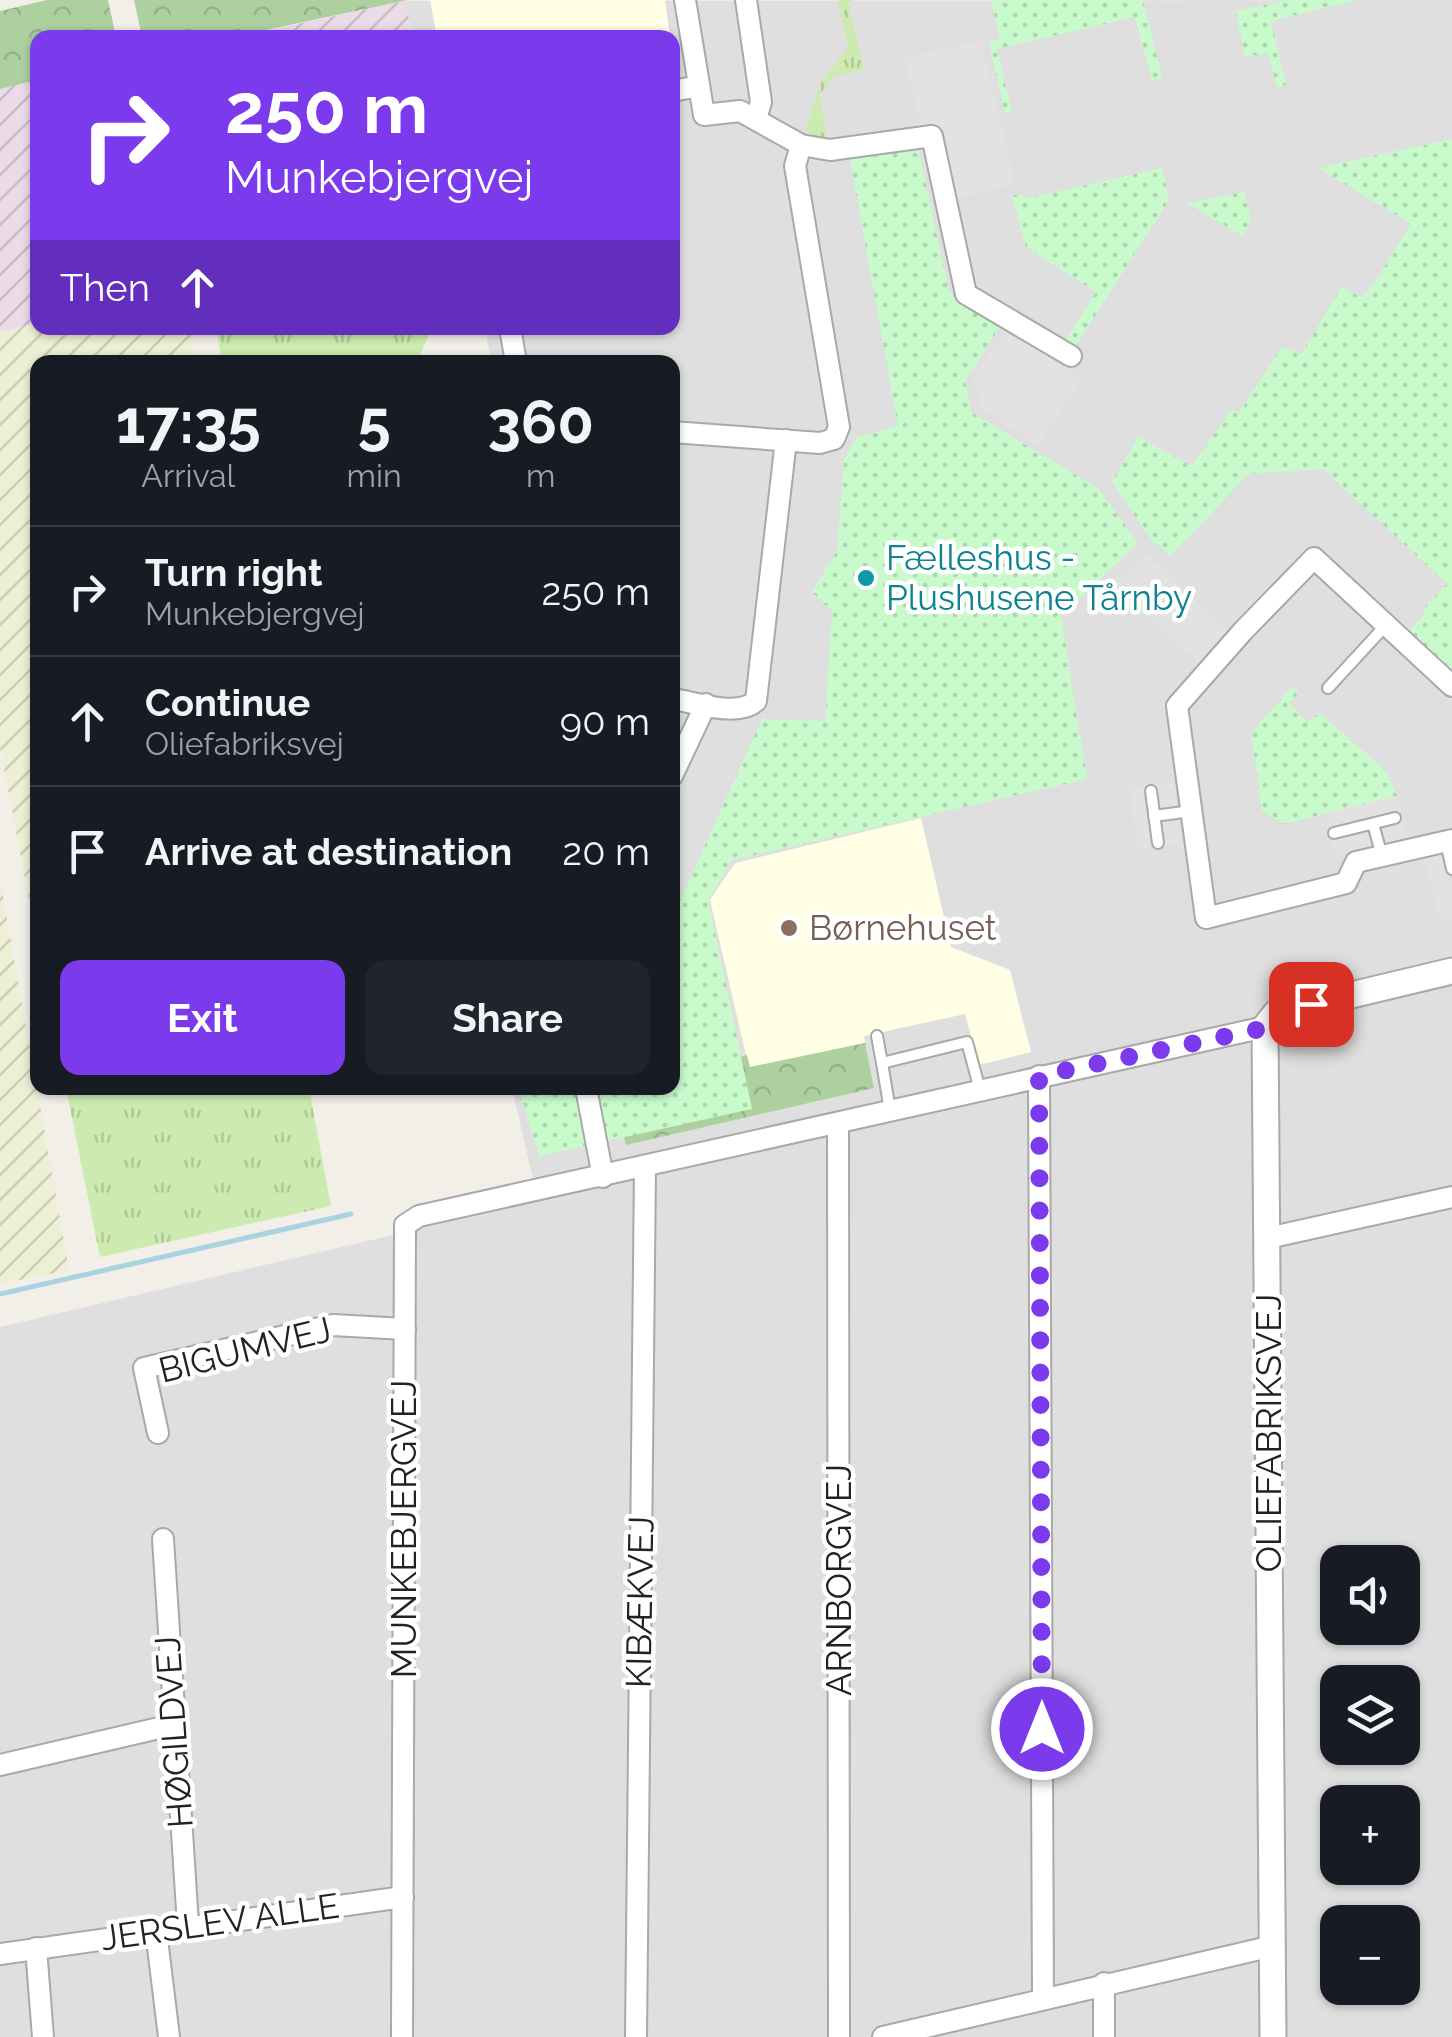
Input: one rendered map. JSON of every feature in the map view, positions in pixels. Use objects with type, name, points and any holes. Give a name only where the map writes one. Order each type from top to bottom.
[{"type":"street","points":[[685,0],[704,115],[740,110],[801,145],[830,150],[932,136],[966,294],[1071,356]]},
{"type":"street","points":[[746,0],[762,102],[756,119]]},
{"type":"street","points":[[680,90],[699,86]]},
{"type":"street","points":[[680,433],[820,444],[834,439],[839,427],[796,166],[801,145]]},
{"type":"street","points":[[680,699],[736,709],[748,708],[756,701],[786,440]]},
{"type":"street","points":[[1449,841],[1356,862],[1346,883],[1206,918],[1177,706],[1314,558],[1452,686]]},
{"type":"street","points":[[680,759],[706,704]]},
{"type":"street","points":[[1265,1028],[1276,1013],[1452,971]]},
{"type":"street","name":"MUNKEBJERGVEJ","points":[[402,2037],[405,1225],[419,1216],[1265,1028]]},
{"type":"street","name":"OLIEFABRIKSVEJ","points":[[1265,1028],[1273,2037]]},
{"type":"street","points":[[1039,1076],[1043,1998]]},
{"type":"street","points":[[587,1095],[603,1177]]},
{"type":"street","name":"ARNBORGVEJ","points":[[838,1123],[839,2037]]},
{"type":"street","name":"KIBÆKVEJ","points":[[636,2037],[645,1167]]},
{"type":"street","points":[[1268,1238],[1452,1197]]},
{"type":"street","name":"BIGUMVEJ","points":[[158,1432],[144,1368],[333,1325],[405,1329]]},
{"type":"street","name":"HØGILDVEJ","points":[[162,1539],[188,1925]]},
{"type":"street","points":[[0,1765],[172,1725]]},
{"type":"street","name":"JERSLEV ALLE","points":[[0,1954],[403,1897]]},
{"type":"street","points":[[156,1931],[170,2037]]},
{"type":"street","points":[[883,2037],[942,2030],[1043,1998],[1272,1946]]},
{"type":"street","points":[[36,1948],[43,2037]]},
{"type":"street","points":[[1104,1983],[1104,2037]]},
{"type":"lane","points":[[1328,688],[1386,625]]},
{"type":"lane","points":[[1151,792],[1158,843]]},
{"type":"lane","points":[[1154,816],[1191,812]]},
{"type":"lane","points":[[1334,833],[1395,818]]},
{"type":"lane","points":[[1373,824],[1382,856]]},
{"type":"lane","points":[[1449,841],[1452,868]]},
{"type":"lane","points":[[877,1036],[890,1111]]},
{"type":"lane","points":[[882,1063],[968,1042],[980,1090]]},
{"type":"shaded area","points":[[430,0],[665,0],[669,30],[436,30]]},
{"type":"shaded area","points":[[1452,0],[1452,2037],[0,2037],[0,1327],[538,1201],[514,1095],[680,1095],[680,355],[490,355],[486,335],[680,335],[680,30],[411,30],[405,1]]},
{"type":"shaded area","points":[[405,1],[411,30],[269,30]]},
{"type":"shaded area","points":[[981,40],[1015,184],[939,202],[905,58]]},
{"type":"shaded area","points":[[30,82],[30,325],[0,332],[0,89]]},
{"type":"shaded area","points":[[30,325],[30,335],[191,335],[194,355],[30,355],[30,905],[0,747],[0,332]]},
{"type":"shaded area","points":[[1004,331],[1082,378],[1039,445],[982,409],[973,378]]},
{"type":"shaded area","points":[[1145,553],[1229,631],[1199,663],[1115,585]]},
{"type":"shaded area","points":[[1174,782],[1181,843],[1138,849],[1130,787]]},
{"type":"shaded area","points":[[1397,796],[1408,838],[1336,856],[1326,813]]},
{"type":"shaded area","points":[[921,818],[951,947],[1010,970],[1031,1052],[979,1065],[965,1014],[864,1036],[865,1043],[749,1068],[710,900],[735,863]]},
{"type":"shaded area","points":[[1452,851],[1452,919],[1440,922],[1424,858]]},
{"type":"shaded area","points":[[0,879],[30,1049],[30,1095],[38,1095],[69,1270],[0,1284]]},
{"type":"green space","points":[[47,0],[108,0],[114,30],[30,30],[30,82],[0,89],[0,11]]},
{"type":"green space","points":[[134,0],[408,0],[265,30],[140,30]]},
{"type":"green space","points":[[838,0],[854,0],[848,2],[864,69],[834,76],[820,94],[827,139],[805,130],[821,82],[848,48]]},
{"type":"green space","points":[[991,0],[1143,0],[1162,78],[1152,80],[1135,17],[997,49],[1012,113],[1005,114],[989,42],[1000,39]]},
{"type":"green space","points":[[1288,0],[1357,0],[1271,21],[1286,85],[1277,87],[1268,53],[1245,57],[1236,11]]},
{"type":"green space","points":[[1452,139],[1452,676],[1408,633],[1426,613],[1423,609],[1447,584],[1323,469],[1248,474],[1171,556],[1150,538],[1112,482],[1138,437],[1192,466],[1231,410],[1239,413],[1282,347],[1301,354],[1342,287],[1361,297],[1371,288],[1411,224],[1318,168]]},
{"type":"green space","points":[[918,149],[949,291],[1003,322],[965,381],[971,412],[1098,488],[1138,543],[1061,616],[1087,779],[732,860],[708,900],[752,1109],[539,1156],[521,1095],[680,1095],[680,901],[762,719],[825,721],[832,611],[812,592],[837,551],[844,460],[857,437],[898,426],[850,159]]},
{"type":"green space","points":[[1162,168],[1169,200],[1074,349],[1064,343],[1096,292],[1026,247],[1012,196],[1029,198]]},
{"type":"green space","points":[[1244,192],[1251,221],[1242,236],[1187,203]]},
{"type":"green space","points":[[217,335],[429,335],[420,355],[221,355]]},
{"type":"green space","points":[[1292,687],[1299,692],[1290,703],[1307,722],[1320,713],[1386,771],[1397,796],[1284,824],[1262,811],[1251,733]]},
{"type":"green space","points":[[865,1043],[874,1088],[626,1145],[613,1095],[680,1095],[680,1072],[747,1055],[750,1067]]},
{"type":"green space","points":[[67,1095],[310,1095],[331,1206],[100,1257]]},
{"type":"waterway","points":[[0,1294],[351,1214]]},
{"type":"place","name":"Fælleshus - Plushusene Tårnby","points":[[866,578]]},
{"type":"place","name":"Børnehuset","points":[[789,928]]},
{"type":"route","points":[[1042,1729],[1039,1076],[1265,1028],[1276,1013],[1311,1004]]}]
